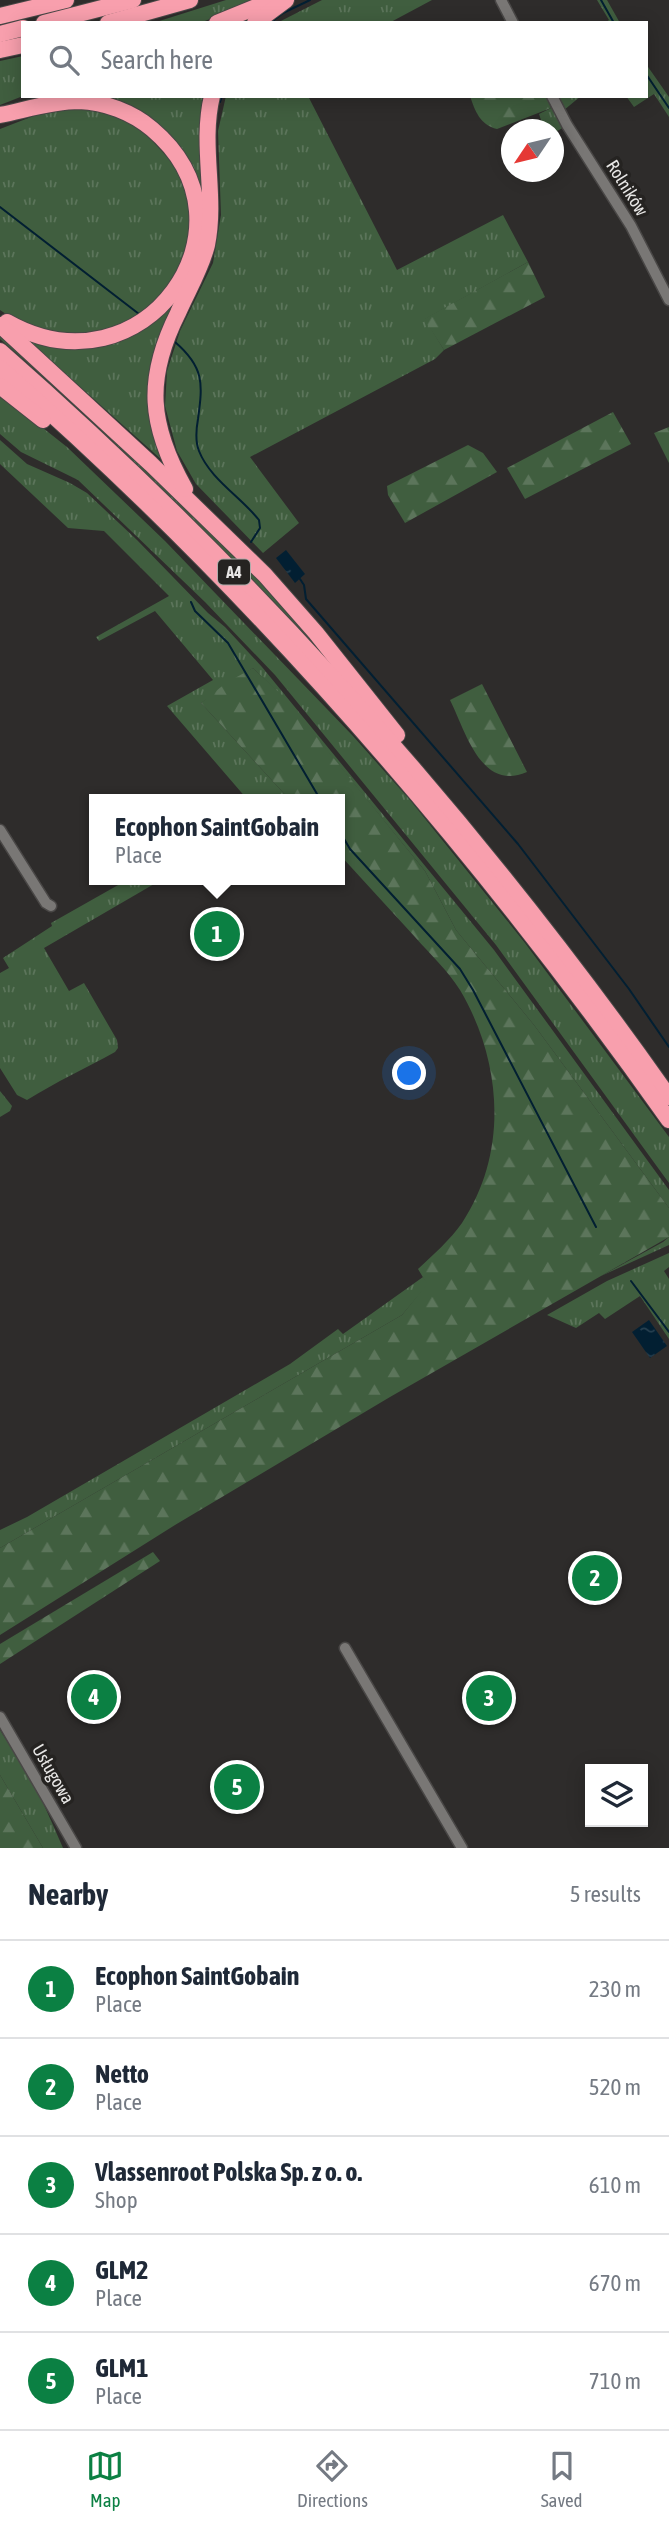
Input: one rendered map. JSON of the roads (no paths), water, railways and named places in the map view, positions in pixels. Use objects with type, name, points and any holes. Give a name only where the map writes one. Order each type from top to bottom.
[{"type":"highway","points":[[0,16],[66,0]]},
{"type":"highway","points":[[52,21],[133,0]]},
{"type":"highway","points":[[115,21],[190,0]]},
{"type":"highway","points":[[222,21],[272,0]]},
{"type":"highway","points":[[258,21],[286,0]]},
{"type":"highway","points":[[0,34],[21,29]]},
{"type":"highway","points":[[0,50],[21,45]]},
{"type":"highway","points":[[0,115],[39,98]]},
{"type":"highway","points":[[198,509],[173,467],[160,436],[155,383],[165,340],[199,269],[206,245],[210,222],[206,137],[212,98]]},
{"type":"highway","points":[[0,115],[79,101],[113,106],[145,123],[177,155],[194,194],[197,223],[189,264],[179,283],[152,315],[127,331],[90,342],[60,342],[26,333],[0,318]]},
{"type":"highway","points":[[0,325],[85,401],[265,575],[316,633],[427,772],[450,811]]},
{"type":"highway","name":"A4","points":[[0,351],[111,452],[243,581],[379,728],[551,936],[669,1097]]},
{"type":"highway","name":"A4","points":[[0,368],[69,429],[164,520],[289,648],[434,812],[566,977],[669,1120]]},
{"type":"highway","points":[[0,386],[164,520]]},
{"type":"street","points":[[501,0],[512,21]]},
{"type":"street","name":"Rolników","points":[[553,98],[567,125],[631,226],[669,300]]},
{"type":"street","points":[[0,830],[46,903],[51,906]]},
{"type":"street","points":[[345,1648],[462,1848]]},
{"type":"street","name":"Usługowa","points":[[0,1717],[76,1848]]},
{"type":"water","points":[[286,550],[305,574],[295,583],[276,558]]},
{"type":"water","points":[[649,1320],[667,1346],[650,1358],[632,1332]]},
{"type":"waterway","points":[[273,21],[310,0]]},
{"type":"waterway","points":[[601,0],[613,21]]},
{"type":"waterway","points":[[648,77],[669,108]]},
{"type":"waterway","points":[[220,102],[221,98]]},
{"type":"waterway","points":[[0,207],[139,314]]},
{"type":"waterway","points":[[175,342],[192,360],[201,385],[196,435],[199,451],[210,470],[259,520],[260,528],[251,542]]},
{"type":"waterway","points":[[300,579],[304,585],[306,599],[518,844],[629,989],[669,1047]]},
{"type":"waterway","points":[[191,602],[195,611],[228,643],[317,794]]},
{"type":"waterway","points":[[345,840],[460,969],[596,1227]]},
{"type":"waterway","points":[[631,1281],[669,1332]]},
{"type":"place","name":"Ecophon SaintGobain","points":[[217,934]]},
{"type":"place","name":"Netto","points":[[595,1578]]},
{"type":"place","name":"GLM2","points":[[94,1697]]},
{"type":"place","name":"Vlassenroot Polska Sp. z o. o.","points":[[489,1698]]},
{"type":"place","name":"GLM1","points":[[237,1787]]}]
